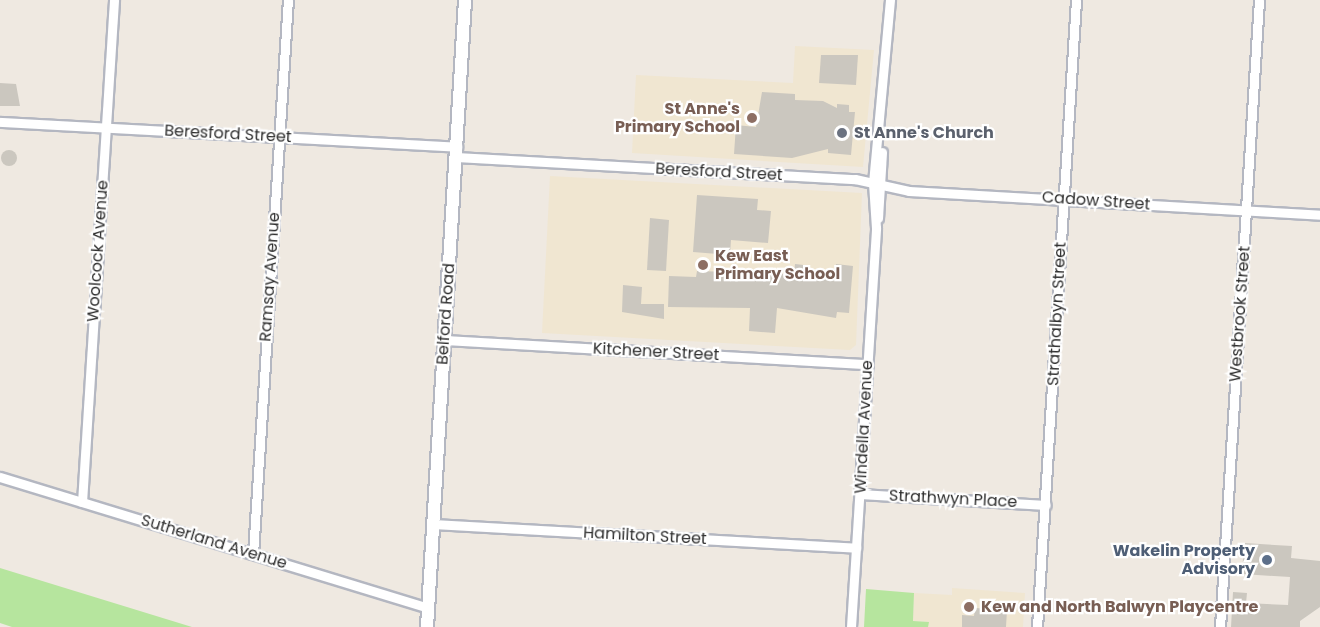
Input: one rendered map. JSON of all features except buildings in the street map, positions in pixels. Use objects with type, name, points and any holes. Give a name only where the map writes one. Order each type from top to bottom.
[{"type":"street","name":"Woolcock Avenue","points":[[82,502],[114,0]]},
{"type":"street","name":"Ramsay Avenue","points":[[253,554],[288,0]]},
{"type":"street","name":"Belford Road","points":[[427,627],[465,0]]},
{"type":"street","name":"Windella Avenue","points":[[851,627],[876,228],[884,187],[881,143],[890,0]]},
{"type":"street","name":"Strathalbyn Street","points":[[1037,627],[1076,0]]},
{"type":"street","name":"Westbrook Street","points":[[1220,627],[1259,0]]},
{"type":"street","name":"Beresford Street","points":[[0,122],[279,137],[873,183]]},
{"type":"street","name":"Windella Avenue","points":[[876,228],[873,183],[881,143]]},
{"type":"street","name":"Cadow Street","points":[[873,183],[884,187],[1320,215]]},
{"type":"street","name":"Kitchener Street","points":[[445,340],[867,364]]},
{"type":"street","name":"Sutherland Avenue","points":[[0,477],[428,609]]},
{"type":"street","name":"Strathwyn Place","points":[[860,494],[1046,505]]},
{"type":"street","name":"Hamilton Street","points":[[433,524],[856,548]]},
{"type":"shaded area","name":"St Anne's Primary School","points":[[795,46],[874,50],[863,167],[632,153],[636,75],[793,83]]},
{"type":"shaded area","name":"Kew East Primary School","points":[[550,176],[862,193],[856,345],[850,350],[542,333]]},
{"type":"shaded area","name":"Kew and North Balwyn Playcentre","points":[[952,588],[1025,593],[1023,627],[928,627],[928,622],[913,621],[914,593],[952,595]]},
{"type":"green space","points":[[0,568],[192,627],[12,627],[0,623]]},
{"type":"green space","points":[[866,589],[914,593],[913,621],[929,622],[928,627],[864,627]]},
{"type":"place","name":"St Anne's Primary School","points":[[752,118]]},
{"type":"place","name":"St Anne's Church","points":[[842,133]]},
{"type":"place","name":"Kew East Primary School","points":[[703,265]]},
{"type":"place","name":"Wakelin Property Advisory","points":[[1267,560]]},
{"type":"place","name":"Kew and North Balwyn Playcentre","points":[[969,607]]}]
